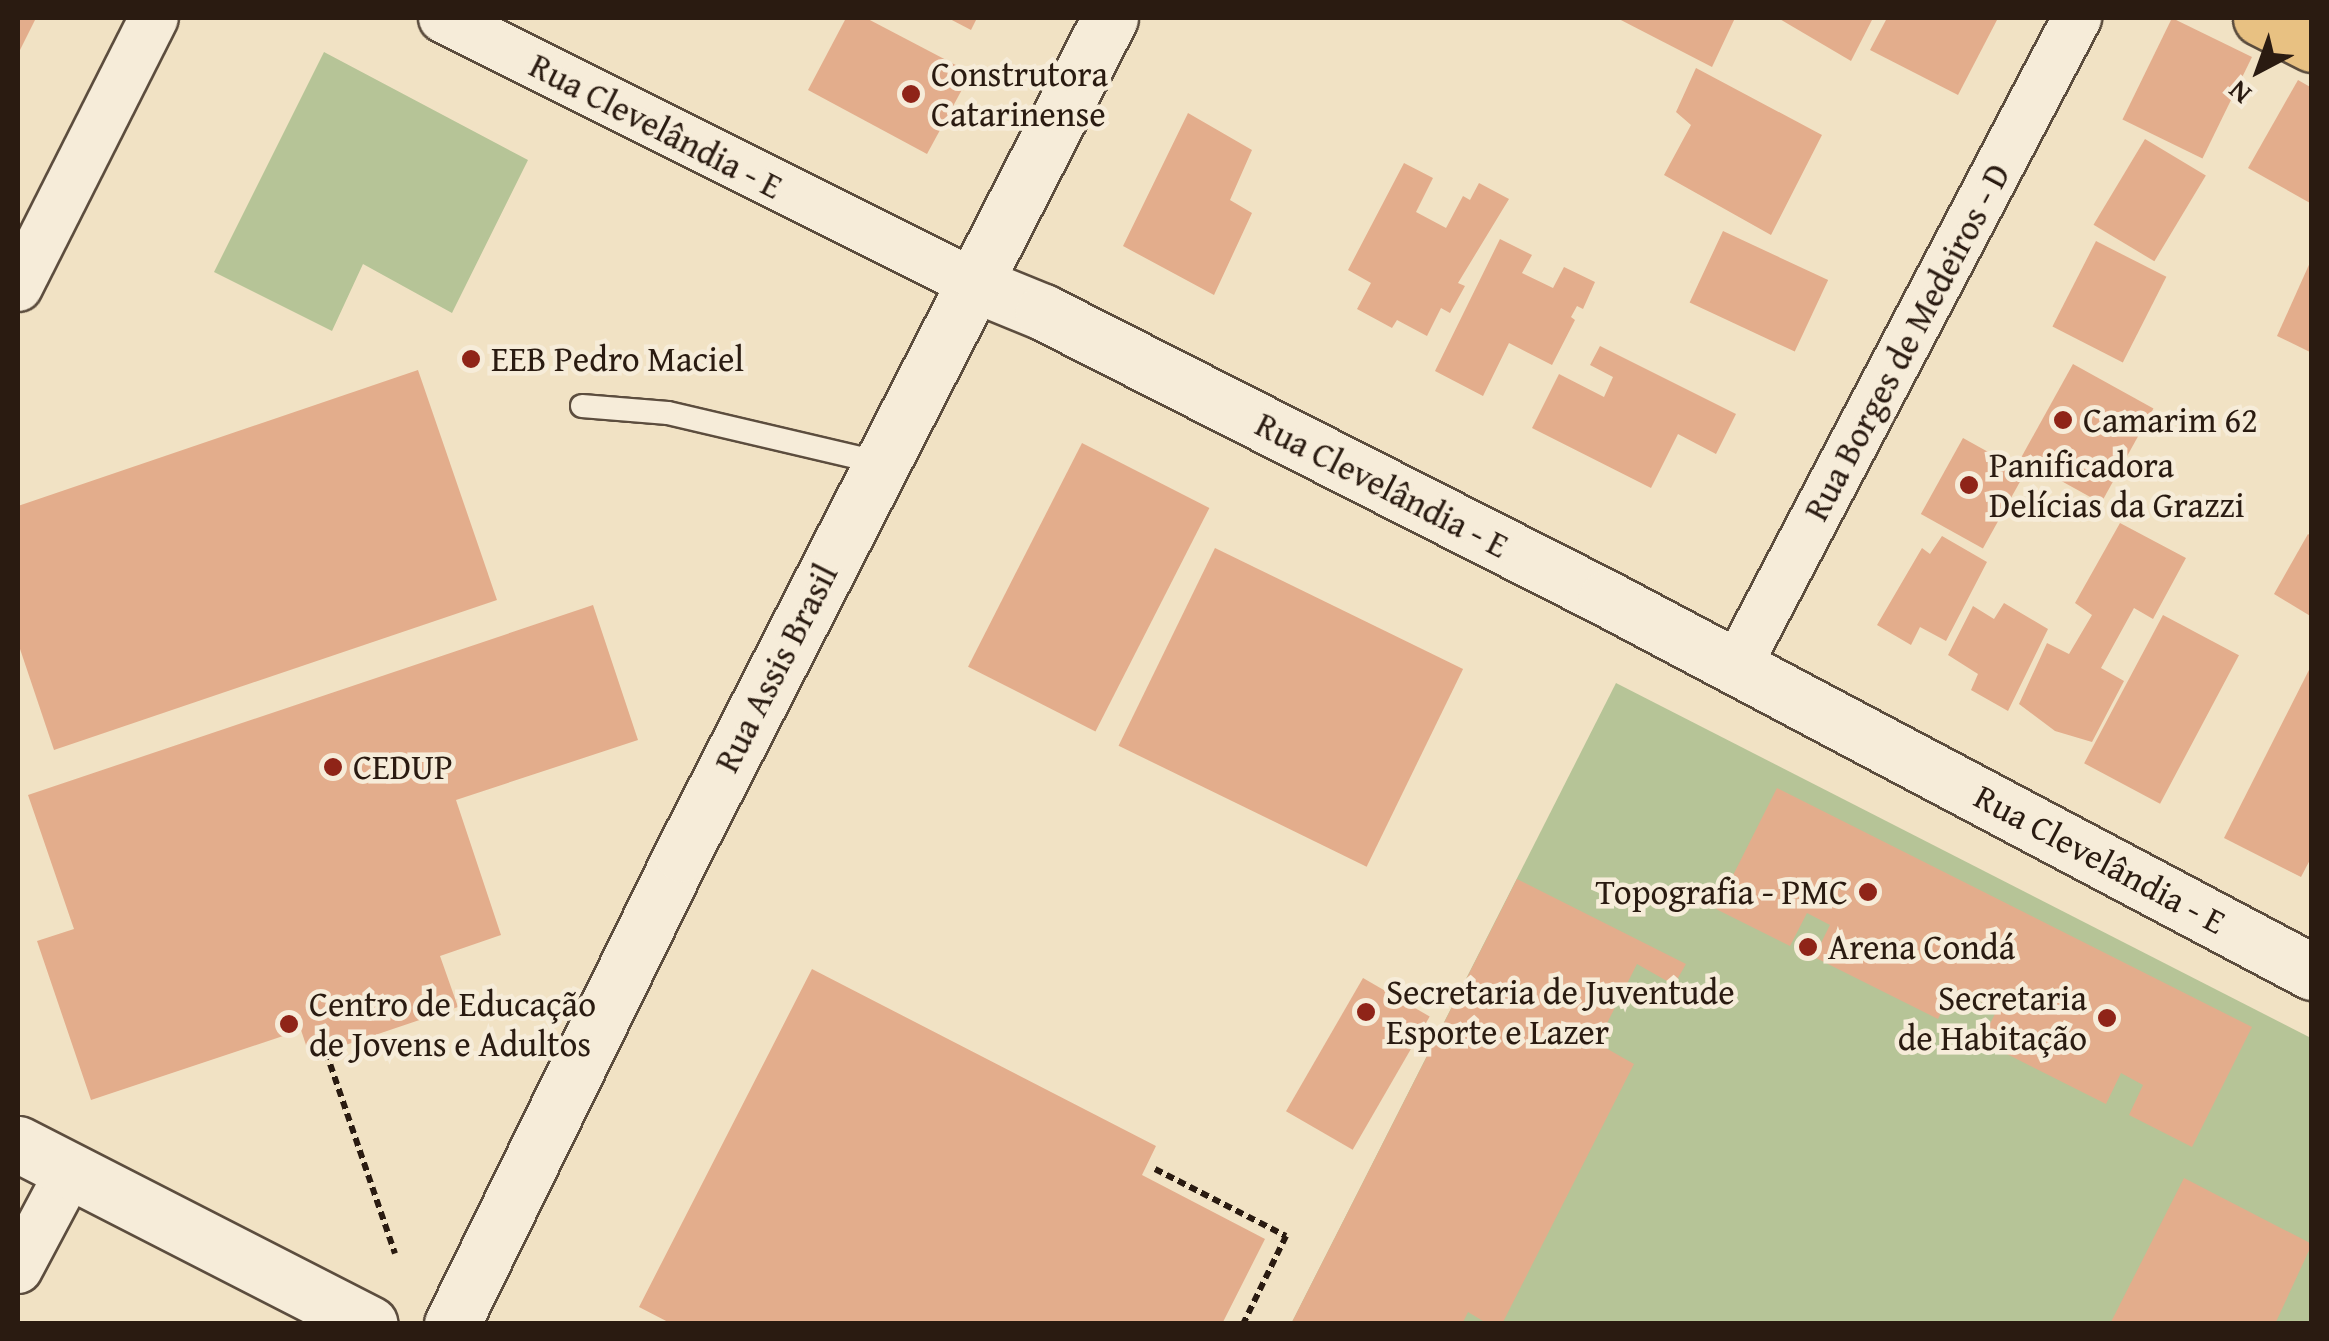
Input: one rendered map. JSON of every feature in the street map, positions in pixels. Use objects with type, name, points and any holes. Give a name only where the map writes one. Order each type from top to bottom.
[{"type":"main road","points":[[2260,18],[2312,44]]},
{"type":"street","points":[[18,287],[154,18]]},
{"type":"street","name":"Rua Clevelândia - E","points":[[443,18],[977,285],[1042,312],[1737,666],[2312,972]]},
{"type":"street","name":"Rua Assis Brasil","points":[[452,1324],[880,463],[977,285],[1110,18]]},
{"type":"street","name":"Rua Borges de Medeiros - D","points":[[1737,666],[2077,18]]},
{"type":"street","points":[[18,1144],[370,1324]]},
{"type":"street","points":[[18,1269],[70,1171]]},
{"type":"lane","points":[[582,406],[668,413],[880,463]]},
{"type":"path","points":[[326,1052],[396,1254]]},
{"type":"path","points":[[1156,1169],[1286,1236],[1243,1324]]},
{"type":"green space","points":[[324,52],[528,160],[452,313],[363,264],[332,331],[214,272]]},
{"type":"green space","name":"Arena Condá","points":[[1616,683],[2311,1038],[2311,1323],[1291,1324]]},
{"type":"building","points":[[18,18],[36,18],[18,54]]},
{"type":"building","points":[[846,18],[866,18],[971,73],[927,154],[808,90]]},
{"type":"building","points":[[948,18],[977,18],[971,30]]},
{"type":"building","points":[[1617,18],[1735,18],[1712,67]]},
{"type":"building","points":[[1778,18],[1873,18],[1851,61]]},
{"type":"building","points":[[1887,18],[1998,18],[1958,95],[1870,50]]},
{"type":"building","points":[[2172,18],[2252,57],[2202,159],[2122,120]]},
{"type":"building","points":[[1696,68],[1822,135],[1771,235],[1664,175],[1691,125],[1676,112]]},
{"type":"building","points":[[2298,80],[2312,88],[2310,203],[2248,168]]},
{"type":"building","points":[[1188,113],[1252,150],[1230,200],[1252,213],[1214,295],[1123,246]]},
{"type":"building","points":[[2145,139],[2206,176],[2154,261],[2093,225]]},
{"type":"building","points":[[1404,163],[1433,178],[1416,212],[1446,228],[1463,196],[1470,200],[1479,183],[1509,199],[1458,283],[1465,286],[1450,313],[1441,308],[1427,336],[1397,320],[1392,328],[1357,309],[1371,283],[1348,270]]},
{"type":"building","points":[[1723,231],[1828,280],[1795,352],[1690,303]]},
{"type":"building","points":[[1500,239],[1532,255],[1522,273],[1553,288],[1564,267],[1595,282],[1583,309],[1577,306],[1571,317],[1575,320],[1552,365],[1509,343],[1483,396],[1435,371]]},
{"type":"building","points":[[2096,241],[2166,277],[2123,362],[2052,327]]},
{"type":"building","points":[[2312,258],[2312,353],[2277,336]]},
{"type":"building","points":[[1600,346],[1736,414],[1716,454],[1678,434],[1651,488],[1532,428],[1559,374],[1604,397],[1613,377],[1590,365]]},
{"type":"building","points":[[2073,364],[2153,409],[2101,503],[2021,458]]},
{"type":"building","points":[[418,370],[497,600],[54,750],[18,643],[18,506]]},
{"type":"building","points":[[1963,438],[2025,472],[1983,549],[1921,514]]},
{"type":"building","points":[[1082,443],[1209,508],[1095,732],[968,667]]},
{"type":"building","points":[[2120,523],[2186,558],[2153,619],[2134,608],[2101,668],[2124,681],[2092,742],[2055,731],[2019,704],[2047,643],[2069,654],[2092,615],[2075,603]]},
{"type":"building","points":[[2308,534],[2312,537],[2312,617],[2274,594]]},
{"type":"building","points":[[1942,536],[1987,562],[1946,641],[1920,627],[1911,645],[1877,625],[1922,548],[1930,554]]},
{"type":"building","points":[[1215,548],[1463,669],[1367,867],[1119,746]]},
{"type":"building","points":[[2004,603],[2048,629],[2008,711],[1971,690],[1978,674],[1948,655],[1973,606],[1994,619]]},
{"type":"building","points":[[593,605],[638,740],[456,800],[501,935],[440,956],[458,1007],[310,1057],[301,1030],[91,1100],[37,941],[74,929],[28,795]]},
{"type":"building","points":[[2163,615],[2239,655],[2160,804],[2084,763]]},
{"type":"building","points":[[2312,664],[2312,856],[2301,877],[2224,838]]},
{"type":"building","points":[[1777,788],[2252,1027],[2192,1147],[2129,1115],[2143,1085],[2121,1073],[2106,1104],[1981,1041],[1997,1010],[1953,988],[1938,1019],[1814,957],[1830,925],[1807,913],[1790,946],[1716,909]]},
{"type":"building","points":[[1517,879],[1686,964],[1674,985],[1637,964],[1597,1043],[1634,1064],[1502,1324],[1488,1324],[1468,1312],[1462,1324],[1291,1324]]},
{"type":"building","points":[[812,969],[1156,1146],[1142,1175],[1265,1239],[1222,1324],[672,1324],[639,1307]]},
{"type":"building","points":[[1363,978],[1430,1016],[1353,1150],[1286,1111]]},
{"type":"building","points":[[2184,1178],[2312,1244],[2275,1324],[2110,1324]]},
{"type":"place","name":"Construtora Catarinense","points":[[911,94]]},
{"type":"place","name":"EEB Pedro Maciel","points":[[471,359]]},
{"type":"place","name":"Camarim 62","points":[[2063,420]]},
{"type":"place","name":"Panificadora Delícias da Grazzi","points":[[1969,485]]},
{"type":"place","name":"CEDUP","points":[[333,767]]},
{"type":"place","name":"Topografia - PMC","points":[[1868,892]]},
{"type":"place","name":"Arena Condá","points":[[1808,947]]},
{"type":"place","name":"Secretaria de Juventude Esporte e Lazer","points":[[1366,1012]]},
{"type":"place","name":"Secretaria de Habitação","points":[[2107,1018]]},
{"type":"place","name":"Centro de Educação de Jovens e Adultos","points":[[289,1024]]}]
